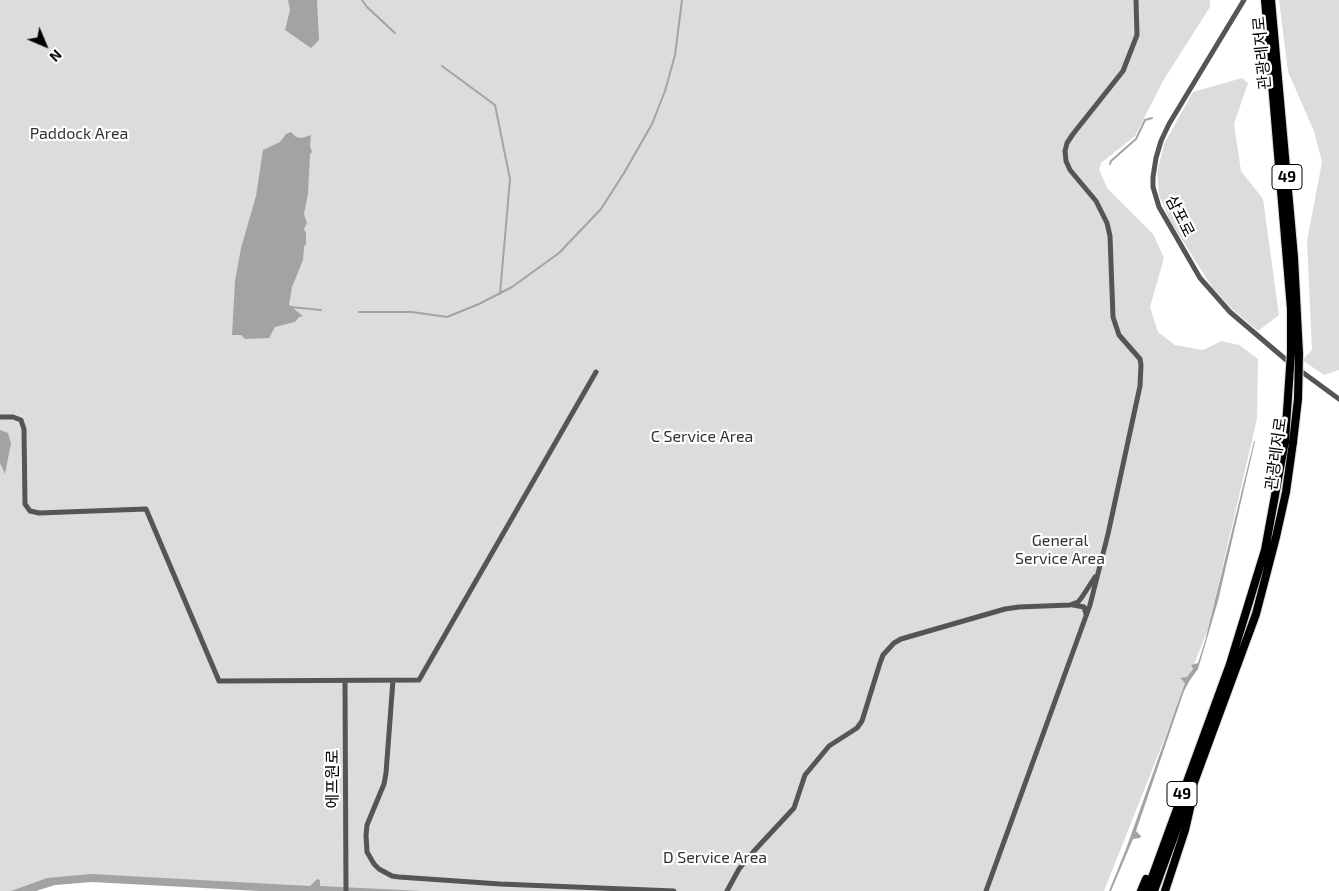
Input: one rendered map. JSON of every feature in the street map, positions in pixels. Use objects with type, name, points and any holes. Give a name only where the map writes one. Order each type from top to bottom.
[{"type":"highway","name":"관광레저로","points":[[1147,891],[1190,773],[1256,614],[1286,492],[1289,442],[1298,399],[1265,0]]},
{"type":"highway","name":"관광레저로","points":[[1271,0],[1295,266],[1295,354]]},
{"type":"highway","name":"관광레저로","points":[[1154,891],[1199,770],[1221,698]]},
{"type":"highway","points":[[1165,891],[1185,830],[1199,770]]},
{"type":"highway","points":[[1141,891],[1166,824],[1190,773]]},
{"type":"street","points":[[986,891],[1086,614],[1099,567],[1140,386],[1141,365],[1136,354],[1119,335],[1114,325],[1110,236],[1107,223],[1096,201],[1070,170],[1066,161],[1065,151],[1067,143],[1073,134],[1123,71],[1137,35],[1136,0]]},
{"type":"street","name":"삼포로","points":[[1244,0],[1169,124],[1161,141],[1153,177],[1155,196],[1182,248],[1200,278],[1213,294],[1253,332],[1289,362],[1339,399]]},
{"type":"street","points":[[0,418],[13,417],[22,420],[24,429],[26,504],[30,511],[39,513],[146,509],[218,681],[345,682],[419,680],[596,372]]},
{"type":"street","points":[[1070,605],[1078,602],[1088,590],[1099,567]]},
{"type":"street","points":[[727,891],[739,869],[794,808],[805,775],[829,746],[856,728],[862,721],[883,655],[894,643],[901,639],[1018,607],[1080,605],[1084,607],[1086,614]]},
{"type":"street","points":[[393,680],[386,773],[384,784],[367,825],[366,835],[367,852],[379,869],[392,876],[399,877],[500,884],[674,891]]},
{"type":"street","name":"에프원로","points":[[345,682],[346,891]]},
{"type":"green space","points":[[0,0],[1210,0],[1210,7],[1163,81],[1135,136],[1101,163],[1099,169],[1107,188],[1153,234],[1164,258],[1150,307],[1158,332],[1175,345],[1203,350],[1222,341],[1239,345],[1258,359],[1257,419],[1208,629],[1104,891],[362,891],[93,877],[22,891],[0,891]]},
{"type":"green space","points":[[1279,0],[1339,0],[1339,370],[1324,375],[1302,360],[1312,350],[1307,241],[1322,162],[1314,131],[1288,72]]},
{"type":"green space","points":[[1242,78],[1248,83],[1234,124],[1241,171],[1263,199],[1279,315],[1258,331],[1233,310],[1212,287],[1170,221],[1159,195],[1157,173],[1164,144],[1193,92]]},
{"type":"shaded area","points":[[288,0],[317,0],[319,40],[311,48],[285,30],[290,10]]},
{"type":"shaded area","points":[[291,132],[296,137],[302,138],[311,135],[310,146],[312,152],[310,154],[308,194],[304,214],[307,223],[304,229],[306,244],[303,260],[292,287],[289,305],[303,316],[299,317],[295,322],[275,327],[269,338],[245,339],[241,335],[232,335],[235,281],[241,248],[256,196],[263,150],[280,142],[286,134]]},
{"type":"shaded area","points":[[0,430],[8,433],[11,443],[5,474],[0,463]]},
{"type":"shaded area","points":[[1254,441],[1218,601],[1198,669],[1184,691],[1136,831],[1141,836],[1140,838],[1133,839],[1111,891],[1109,891],[1126,849],[1185,683],[1180,678],[1187,677],[1193,669],[1191,665],[1198,663]]},
{"type":"shaded area","points":[[91,874],[310,886],[317,879],[320,880],[320,886],[422,891],[259,891],[92,882],[55,885],[36,891],[11,891],[47,878]]},
{"type":"waterway","points":[[362,0],[395,33]]},
{"type":"waterway","points":[[359,312],[412,312],[447,317],[479,304],[512,287],[559,253],[601,209],[652,124],[665,91],[675,55],[682,0]]},
{"type":"waterway","points":[[442,66],[495,105],[510,179],[500,294]]},
{"type":"waterway","points":[[1110,164],[1136,139],[1145,120],[1152,118]]},
{"type":"waterway","points":[[291,307],[321,310]]},
{"type":"park label","name":"Paddock Area","points":[[79,134]]},
{"type":"park label","name":"C Service Area","points":[[702,437]]},
{"type":"park label","name":"General Service Area","points":[[1060,550]]},
{"type":"park label","name":"D Service Area","points":[[715,858]]}]
